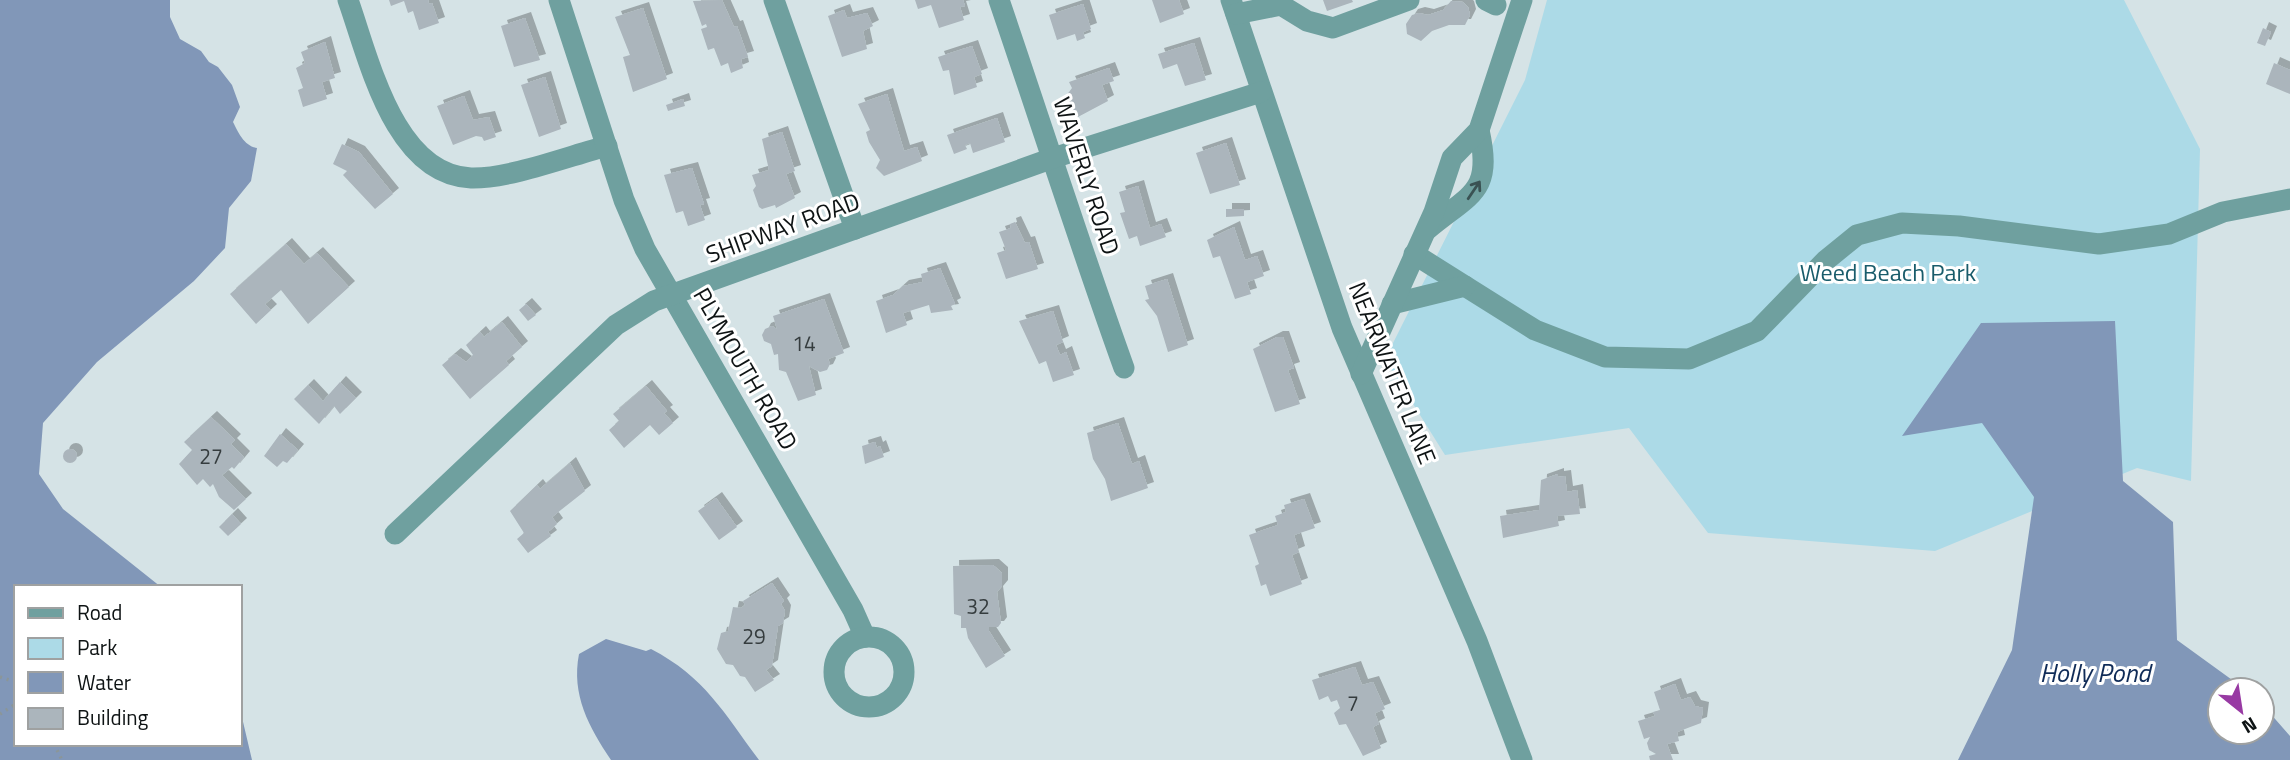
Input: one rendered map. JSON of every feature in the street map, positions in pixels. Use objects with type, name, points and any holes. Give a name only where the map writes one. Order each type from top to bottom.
[{"type":"street","points":[[348,0],[381,92],[396,124],[421,156],[437,168],[456,176],[494,177],[607,146]]},
{"type":"street","name":"PLYMOUTH ROAD","points":[[559,0],[607,146],[645,249],[853,610],[865,636]]},
{"type":"street","points":[[774,0],[855,229]]},
{"type":"street","name":"WAVERLY ROAD","points":[[999,0],[1053,158],[1060,190],[1124,368]]},
{"type":"street","points":[[1361,374],[1413,254],[1426,231],[1452,158],[1479,130],[1522,0]]},
{"type":"street","points":[[1233,7],[1282,2],[1307,21],[1333,27],[1395,2]]},
{"type":"street","name":"NEARWATER LANE","points":[[1233,7],[1342,328],[1477,641],[1522,760]]},
{"type":"street","name":"SHIPWAY ROAD","points":[[395,534],[616,325],[633,313],[671,295],[1053,158],[1261,92]]},
{"type":"street","points":[[1426,231],[1471,197],[1479,184],[1484,171],[1484,153],[1479,130]]},
{"type":"street","points":[[1413,254],[1535,330],[1605,357],[1689,359],[1757,331],[1825,261],[1857,235],[1902,223],[1959,226],[2099,244],[2169,234],[2222,212],[2290,199]]},
{"type":"street","points":[[1392,303],[1465,286]]},
{"type":"path","points":[[0,677],[9,680]]},
{"type":"green space","name":"Weed Beach Park","points":[[1547,0],[2124,0],[2200,149],[2191,481],[2137,468],[1935,551],[1708,533],[1629,428],[1445,455],[1385,359],[1525,80]]},
{"type":"water","points":[[0,0],[170,0],[170,17],[180,39],[201,51],[232,85],[240,107],[233,122],[245,142],[257,148],[251,181],[229,208],[225,248],[194,281],[97,362],[43,423],[39,474],[63,509],[158,585],[14,585],[14,746],[242,746],[242,718],[252,760],[0,760]]},
{"type":"water","name":"Holly Pond","points":[[2115,321],[2123,481],[2173,522],[2177,640],[2227,676],[2206,676],[2206,746],[2276,746],[2276,720],[2290,736],[2290,760],[1958,760],[2012,650],[2034,497],[1982,423],[1902,436],[1981,323]]},
{"type":"water","points":[[606,639],[646,651],[651,649],[686,672],[712,697],[759,760],[611,760],[584,710],[577,669],[579,654]]},
{"type":"building","points":[[389,0],[428,0],[429,4],[432,3],[439,23],[419,30],[413,11],[408,13],[404,1],[391,6]]},
{"type":"building","points":[[722,0],[734,27],[737,26],[748,57],[741,59],[743,68],[731,73],[728,63],[721,66],[714,48],[708,50],[701,29],[707,27],[706,24],[702,26],[693,1]]},
{"type":"building","points":[[915,0],[963,0],[965,6],[960,7],[964,20],[939,28],[931,5],[918,9]]},
{"type":"building","points":[[1152,0],[1179,0],[1184,14],[1160,23]]},
{"type":"building","points":[[1323,0],[1352,0],[1353,2],[1327,11]]},
{"type":"building","points":[[1451,1],[1463,2],[1468,7],[1470,15],[1465,25],[1449,25],[1432,31],[1421,41],[1407,34],[1406,24],[1412,15],[1428,15],[1443,10]]},
{"type":"building","points":[[1083,4],[1091,29],[1083,32],[1085,38],[1077,41],[1075,34],[1057,40],[1049,15]]},
{"type":"building","points":[[643,8],[667,79],[633,92],[623,57],[630,55],[615,17]]},
{"type":"building","points":[[844,10],[847,18],[867,13],[873,26],[863,31],[867,49],[842,57],[828,16]]},
{"type":"building","points":[[525,18],[540,60],[514,67],[501,26]]},
{"type":"building","points":[[2263,28],[2271,32],[2265,46],[2257,43]]},
{"type":"building","points":[[325,42],[335,78],[322,82],[327,99],[303,107],[298,90],[303,88],[296,68],[305,63],[301,52]]},
{"type":"building","points":[[1194,43],[1206,80],[1185,86],[1177,64],[1163,69],[1158,54]]},
{"type":"building","points":[[972,46],[982,74],[974,77],[977,87],[954,95],[949,70],[943,71],[938,57]]},
{"type":"building","points":[[2274,63],[2290,70],[2290,94],[2266,84]]},
{"type":"building","points":[[1109,68],[1114,81],[1102,85],[1108,101],[1076,118],[1066,96],[1072,88],[1069,82]]},
{"type":"building","points":[[545,77],[561,129],[539,137],[521,85]]},
{"type":"building","points":[[887,94],[904,151],[917,147],[922,161],[884,176],[876,168],[880,160],[869,142],[866,132],[870,130],[858,104]]},
{"type":"building","points":[[464,96],[473,120],[489,117],[496,137],[484,141],[482,137],[476,136],[453,145],[437,106]]},
{"type":"building","points":[[683,99],[685,106],[668,111],[666,105]]},
{"type":"building","points":[[997,118],[1005,142],[973,153],[970,143],[965,145],[967,149],[954,154],[947,135]]},
{"type":"building","points":[[782,132],[795,171],[786,174],[795,198],[776,208],[775,205],[762,209],[753,190],[756,186],[752,175],[769,170],[762,139]]},
{"type":"building","points":[[1226,143],[1240,185],[1210,194],[1196,153]]},
{"type":"building","points":[[342,144],[359,152],[393,194],[375,209],[343,175],[347,171],[333,164]]},
{"type":"building","points":[[692,168],[704,204],[700,205],[705,220],[688,226],[683,211],[676,213],[664,175]]},
{"type":"building","points":[[1138,186],[1150,228],[1161,224],[1166,237],[1140,246],[1137,236],[1129,239],[1120,213],[1125,212],[1119,192]]},
{"type":"building","points":[[1226,209],[1244,209],[1244,216],[1226,217]]},
{"type":"building","points":[[1015,222],[1025,243],[1029,242],[1038,269],[1006,279],[997,253],[1006,250],[999,232],[1011,228],[1010,224]]},
{"type":"building","points":[[1234,227],[1245,260],[1257,256],[1264,276],[1247,282],[1251,294],[1235,299],[1220,256],[1213,258],[1207,240]]},
{"type":"building","points":[[286,244],[304,264],[317,253],[349,287],[308,324],[281,290],[265,304],[271,310],[256,324],[230,294]]},
{"type":"building","points":[[940,268],[955,304],[951,306],[953,310],[931,313],[929,305],[903,313],[907,325],[886,333],[876,301],[893,295],[903,286],[923,282],[921,274]]},
{"type":"building","points":[[1167,279],[1188,345],[1168,352],[1157,316],[1145,300],[1149,299],[1145,286]]},
{"type":"building","points":[[824,299],[844,353],[828,359],[830,364],[827,370],[820,372],[809,366],[816,395],[798,401],[786,372],[779,370],[778,354],[774,355],[771,344],[764,341],[762,335],[765,329],[772,326],[777,329],[773,316]]},
{"type":"building","points":[[526,304],[536,315],[528,321],[519,310]]},
{"type":"building","points":[[1053,311],[1063,342],[1056,345],[1060,355],[1066,352],[1074,375],[1053,382],[1046,361],[1039,364],[1019,321]]},
{"type":"building","points":[[502,322],[522,347],[506,361],[509,365],[470,399],[442,365],[455,354],[466,362],[473,355],[466,345],[480,332],[484,337]]},
{"type":"building","points":[[1277,337],[1283,337],[1294,368],[1288,370],[1300,404],[1275,412],[1253,349]]},
{"type":"building","points":[[340,382],[356,398],[340,414],[334,406],[319,424],[294,399],[308,385],[323,401]]},
{"type":"building","points":[[646,386],[667,411],[664,413],[673,423],[659,435],[650,425],[624,448],[609,430],[619,421],[613,414]]},
{"type":"building","points":[[211,417],[235,440],[231,444],[244,457],[234,469],[232,467],[222,475],[246,499],[234,510],[219,497],[213,484],[210,487],[203,479],[197,485],[179,464],[192,450],[184,442]]},
{"type":"building","points":[[1118,423],[1132,464],[1139,461],[1148,488],[1111,501],[1105,479],[1093,459],[1087,433]]},
{"type":"building","points":[[280,434],[298,450],[287,463],[283,461],[277,467],[264,456]]},
{"type":"building","points":[[875,442],[877,448],[880,446],[884,457],[865,464],[862,446]]},
{"type":"building","points":[[67,449],[73,449],[77,456],[73,463],[67,463],[63,459],[63,453]]},
{"type":"building","points":[[570,463],[585,491],[552,517],[557,524],[548,532],[551,536],[528,553],[517,539],[524,533],[510,511],[537,485],[540,489]]},
{"type":"building","points":[[1558,474],[1558,477],[1565,476],[1567,492],[1577,490],[1580,514],[1557,516],[1559,526],[1503,538],[1500,516],[1539,510],[1541,480]]},
{"type":"building","points":[[716,498],[737,527],[719,540],[698,511]]},
{"type":"building","points":[[1304,499],[1315,528],[1294,535],[1299,552],[1292,555],[1302,584],[1270,596],[1266,584],[1261,586],[1255,566],[1259,564],[1249,535],[1278,525],[1275,516],[1286,512],[1284,505]]},
{"type":"building","points":[[232,514],[241,524],[228,536],[219,527]]},
{"type":"building","points":[[993,565],[1002,573],[1002,586],[997,592],[1001,623],[998,627],[989,627],[989,631],[1005,656],[986,668],[968,638],[966,628],[961,628],[961,616],[954,614],[953,566]]},
{"type":"building","points":[[772,583],[784,601],[781,604],[785,611],[783,623],[778,626],[772,666],[766,670],[774,680],[755,692],[733,665],[726,664],[717,649],[721,633],[728,631],[733,607],[741,608],[745,605],[743,601]]},
{"type":"building","points":[[1355,667],[1362,685],[1373,682],[1385,709],[1375,713],[1379,724],[1373,727],[1381,748],[1363,756],[1346,724],[1339,725],[1334,713],[1340,708],[1337,700],[1331,702],[1328,696],[1319,700],[1312,680]]},
{"type":"building","points":[[1675,684],[1681,700],[1690,697],[1695,706],[1703,708],[1701,723],[1677,732],[1679,741],[1667,744],[1673,760],[1650,760],[1649,756],[1656,754],[1649,750],[1647,743],[1650,737],[1644,739],[1638,721],[1655,716],[1653,712],[1660,710],[1654,692]]}]
